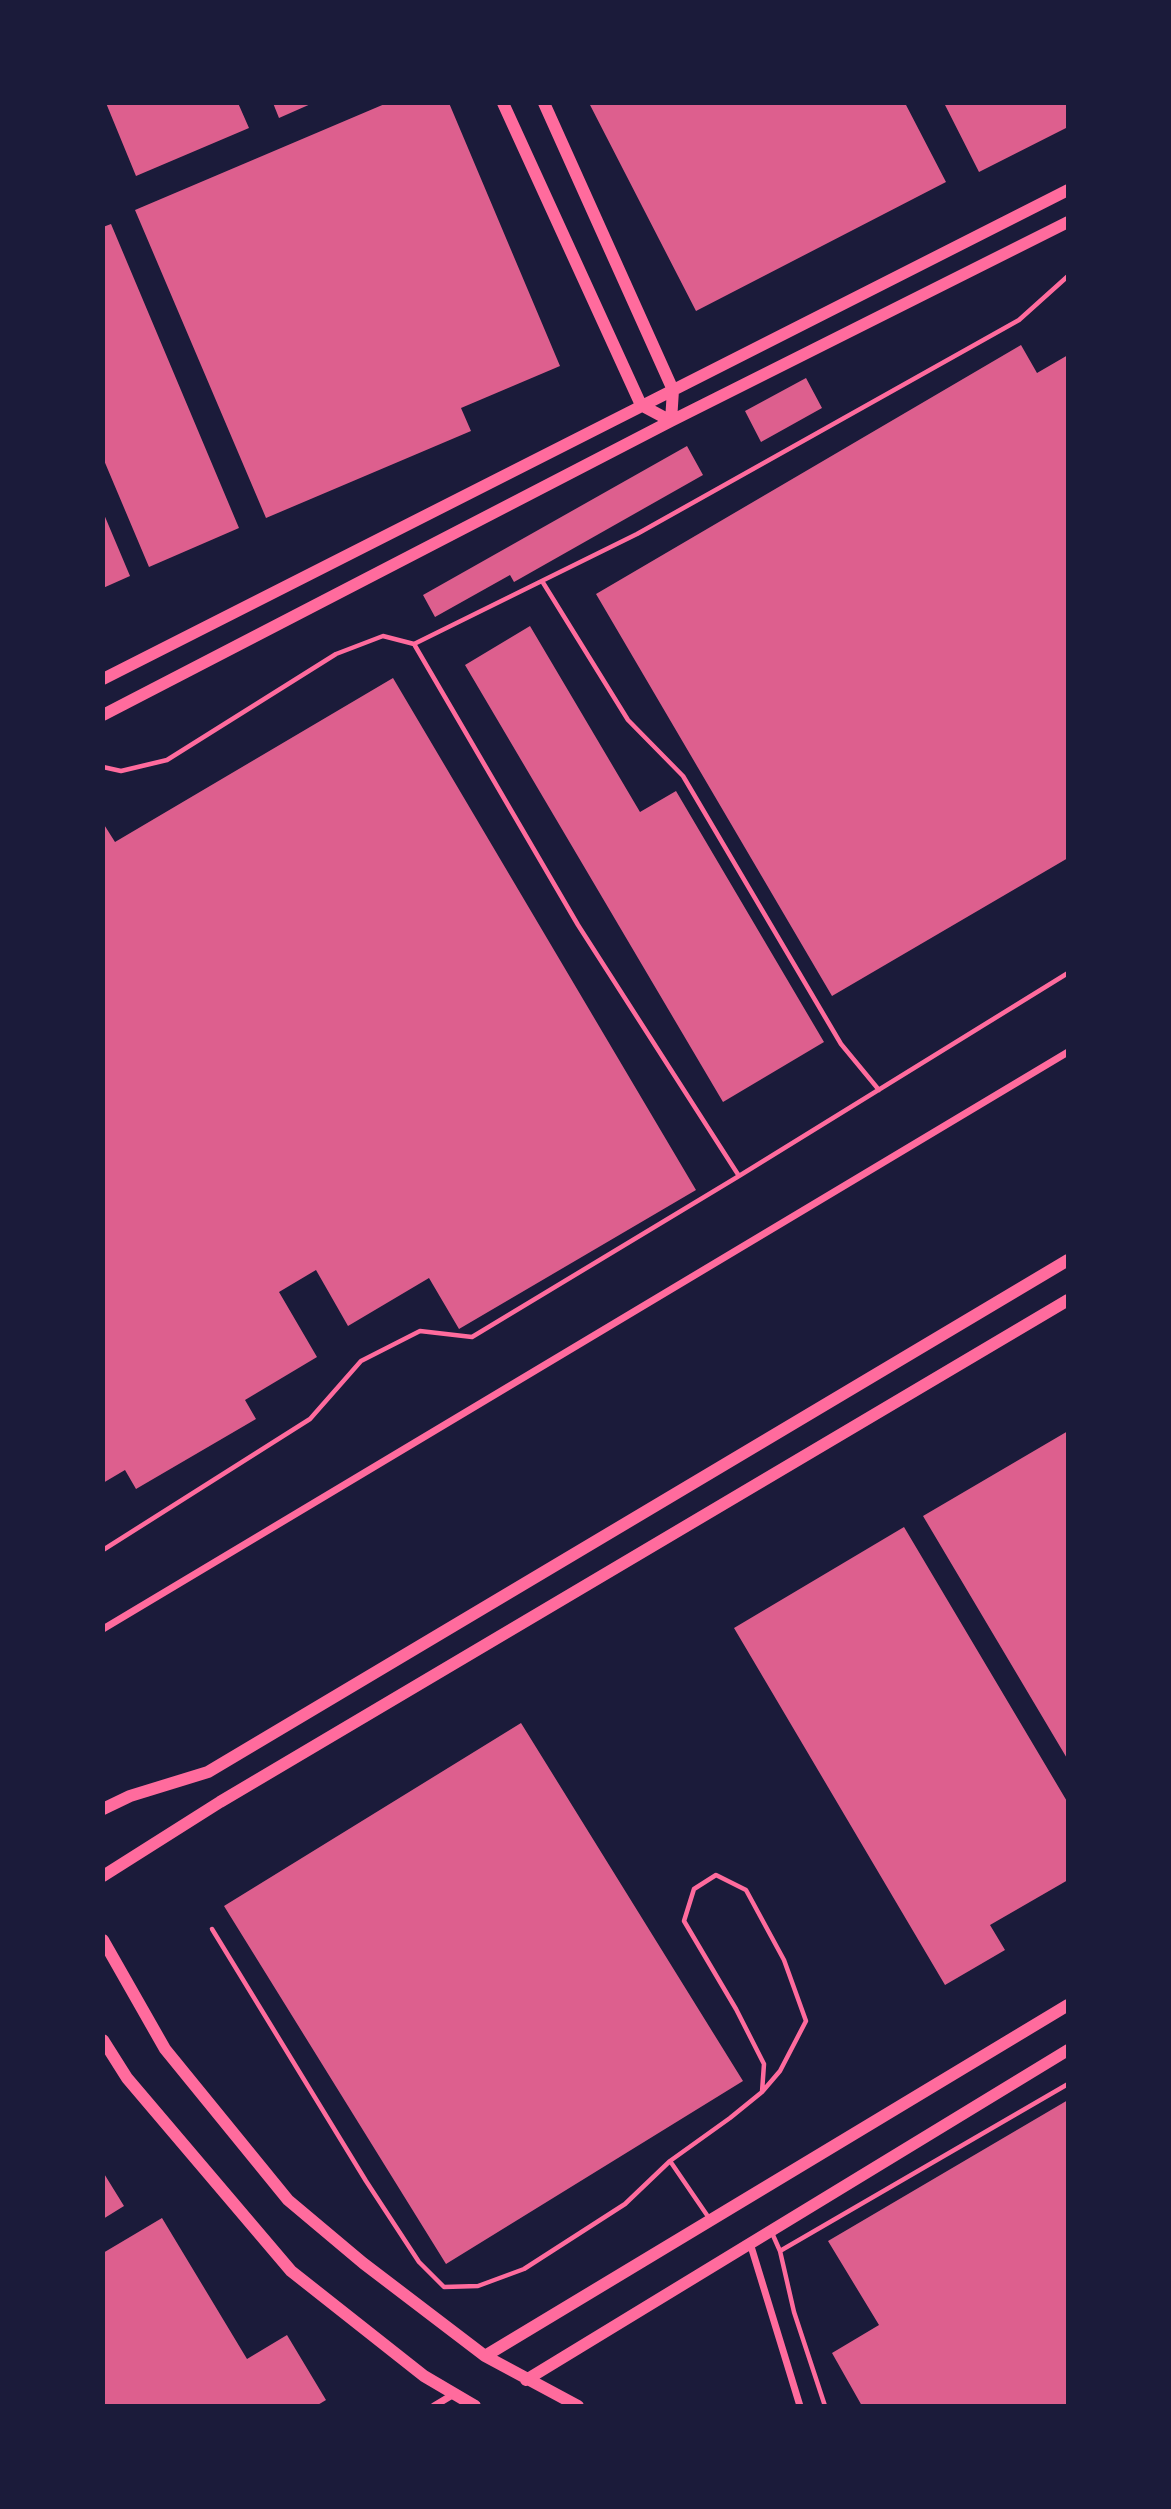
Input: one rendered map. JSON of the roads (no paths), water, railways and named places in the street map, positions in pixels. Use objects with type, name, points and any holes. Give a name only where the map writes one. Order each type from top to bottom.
[{"type":"street","points":[[503,103],[640,405],[671,421]]},
{"type":"street","points":[[544,103],[673,390],[671,421]]},
{"type":"street","points":[[103,679],[1068,190]]},
{"type":"street","points":[[103,715],[671,421],[1068,222]]},
{"type":"street","points":[[103,1629],[1068,1052]]},
{"type":"street","points":[[103,1809],[130,1796],[208,1772],[1068,1260]]},
{"type":"street","points":[[103,1877],[220,1802],[1068,1300]]},
{"type":"street","points":[[103,1940],[165,2049],[288,2200],[363,2263],[485,2356],[578,2406]]},
{"type":"street","points":[[485,2356],[1068,2005]]},
{"type":"street","points":[[103,2040],[127,2078],[291,2271],[424,2376],[475,2406]]},
{"type":"street","points":[[526,2380],[1068,2050]]},
{"type":"street","points":[[750,2243],[800,2406]]},
{"type":"street","points":[[434,2406],[454,2394]]},
{"type":"lane","points":[[103,766],[121,771],[167,760],[336,653],[383,636],[414,644],[637,534],[1018,320],[1068,276]]},
{"type":"lane","points":[[542,581],[628,720],[683,776],[841,1044],[879,1090]]},
{"type":"lane","points":[[414,644],[578,925],[739,1176]]},
{"type":"lane","points":[[103,1550],[310,1419],[360,1361],[420,1331],[472,1337],[1068,974]]},
{"type":"lane","points":[[212,1929],[366,2182],[419,2262],[444,2287],[478,2286],[524,2269],[625,2204],[670,2161],[762,2092],[780,2071],[806,2021],[785,1961],[746,1890],[716,1875],[694,1889],[684,1921],[736,2009],[764,2064],[762,2092]]},
{"type":"lane","points":[[780,2251],[1068,2084]]},
{"type":"lane","points":[[670,2161],[710,2220]]},
{"type":"lane","points":[[771,2230],[780,2251],[794,2312],[825,2406]]}]
